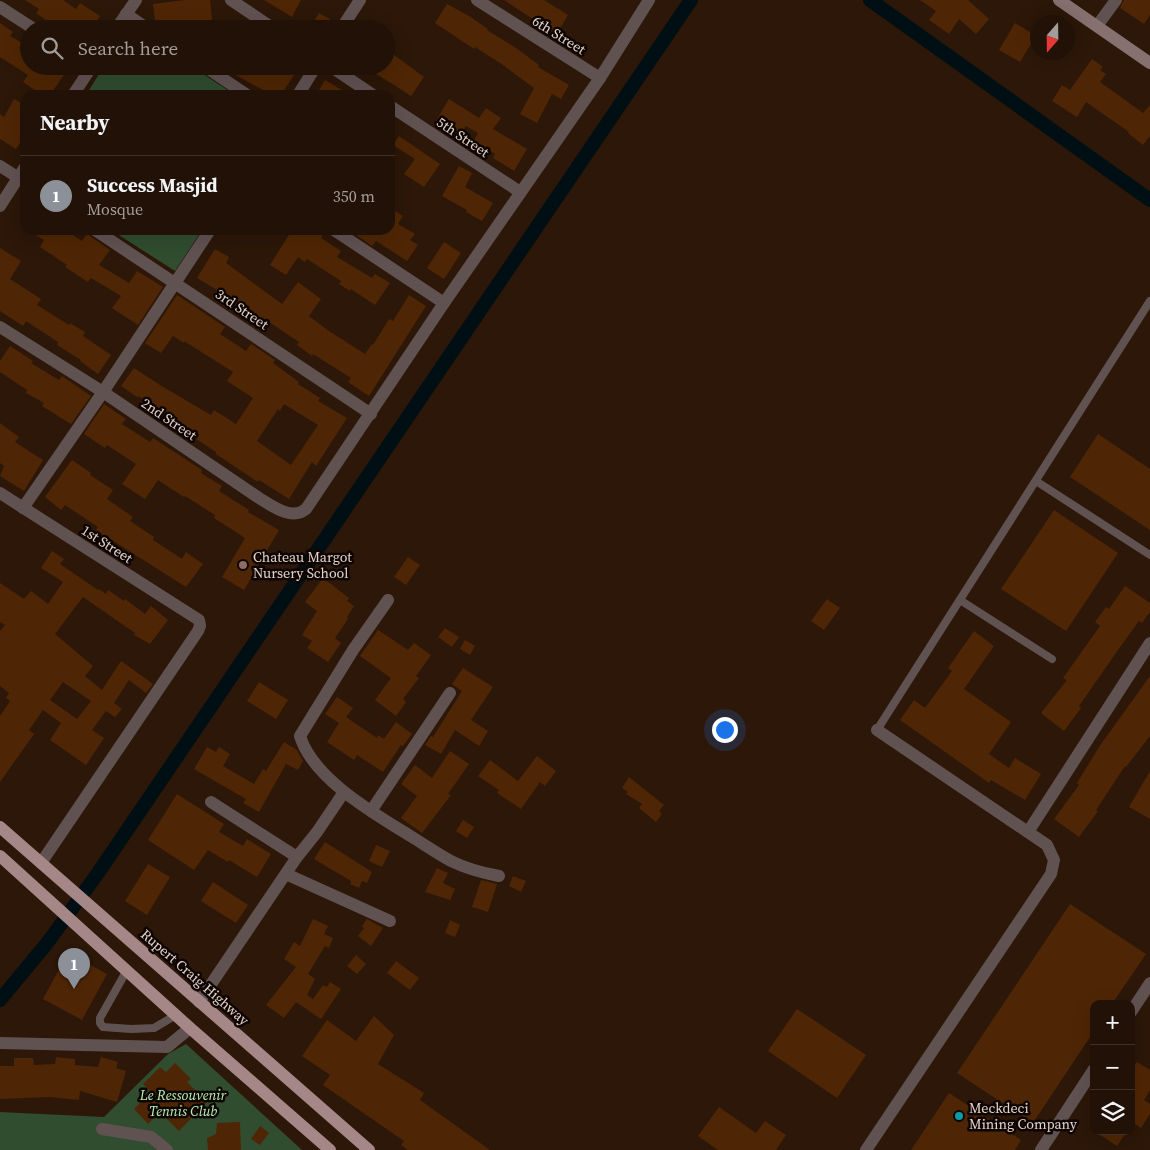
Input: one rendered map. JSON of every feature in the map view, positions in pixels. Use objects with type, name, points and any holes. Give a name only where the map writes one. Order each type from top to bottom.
[{"type":"main road","points":[[1059,0],[1150,64]]},
{"type":"main road","name":"Rupert Craig Highway","points":[[0,827],[369,1150]]},
{"type":"main road","points":[[0,856],[190,1028],[330,1150]]},
{"type":"street","points":[[122,20],[136,0]]},
{"type":"street","points":[[231,0],[261,20]]},
{"type":"street","points":[[347,20],[360,0]]},
{"type":"street","name":"6th Street","points":[[477,0],[600,78]]},
{"type":"street","points":[[371,414],[444,303],[600,78],[650,0]]},
{"type":"street","points":[[1096,26],[1116,0]]},
{"type":"street","points":[[0,7],[20,20]]},
{"type":"street","points":[[126,14],[135,20]]},
{"type":"street","points":[[76,90],[86,75]]},
{"type":"street","points":[[217,75],[240,90]]},
{"type":"street","points":[[301,90],[310,75]]},
{"type":"street","points":[[343,75],[366,90]]},
{"type":"street","name":"5th Street","points":[[395,109],[520,192]]},
{"type":"street","points":[[0,166],[20,175]]},
{"type":"street","points":[[0,206],[20,180]]},
{"type":"street","name":"3rd Street","points":[[102,235],[371,414]]},
{"type":"street","points":[[23,508],[176,284],[207,235]]},
{"type":"street","points":[[342,235],[444,303]]},
{"type":"street","name":"2nd Street","points":[[0,327],[103,392],[277,509],[295,514],[301,513],[317,492],[371,414]]},
{"type":"street","name":"1st Street","points":[[0,493],[199,620],[200,626],[198,632],[41,863]]},
{"type":"street","points":[[388,600],[353,650],[300,736],[304,748],[315,764],[344,792],[371,812],[451,861],[499,876]]},
{"type":"street","points":[[1028,832],[1150,643]]},
{"type":"street","points":[[371,812],[450,693]]},
{"type":"street","points":[[866,1150],[1051,874],[1054,860],[1047,845],[877,730]]},
{"type":"street","points":[[199,1002],[297,857],[317,832],[344,792]]},
{"type":"street","points":[[210,802],[297,857]]},
{"type":"street","points":[[286,874],[390,921]]},
{"type":"street","points":[[1135,1006],[1150,983]]},
{"type":"street","points":[[0,1044],[167,1047],[190,1028]]},
{"type":"street","points":[[1041,1150],[1090,1075]]},
{"type":"street","points":[[102,1129],[151,1136],[167,1150]]},
{"type":"lane","points":[[877,730],[1150,302]]},
{"type":"lane","points":[[1036,481],[1150,555]]},
{"type":"lane","points":[[960,600],[1052,659]]},
{"type":"lane","points":[[127,970],[100,1018],[100,1023],[103,1027],[154,1028],[176,1015]]},
{"type":"green space","points":[[98,75],[205,75],[227,90],[89,90]]},
{"type":"green space","points":[[119,235],[199,235],[175,271]]},
{"type":"green space","name":"Le Ressouvenir Tennis Club","points":[[186,1044],[302,1150],[0,1150],[0,1112],[104,1117],[168,1054]]},
{"type":"building","points":[[25,0],[63,0],[76,9],[80,3],[100,16],[98,20],[46,20],[36,13],[39,9]]},
{"type":"building","points":[[185,0],[210,0],[212,20],[155,20],[153,4]]},
{"type":"building","points":[[264,0],[301,0],[292,17]]},
{"type":"building","points":[[504,0],[544,0],[568,15],[554,39],[536,28],[539,23]]},
{"type":"building","points":[[920,0],[968,0],[989,19],[976,34],[959,19],[949,34],[929,20],[936,11]]},
{"type":"building","points":[[1124,0],[1150,0],[1150,15],[1144,24],[1120,8]]},
{"type":"building","points":[[447,4],[469,16],[539,65],[538,67],[569,85],[561,99],[552,94],[537,123],[520,114],[534,88],[500,63],[475,47],[474,49],[435,23]]},
{"type":"building","points":[[319,13],[330,19],[329,20],[315,20]]},
{"type":"building","points":[[0,23],[13,32],[10,36],[20,42],[20,70],[0,57]]},
{"type":"building","points":[[1015,23],[1030,32],[1030,46],[1020,62],[999,50]]},
{"type":"building","points":[[395,56],[424,77],[411,96],[378,75],[395,75]]},
{"type":"building","points":[[1092,59],[1103,67],[1100,70],[1106,74],[1100,82],[1143,113],[1150,105],[1150,136],[1143,145],[1129,132],[1086,102],[1077,117],[1052,101],[1062,85],[1070,90]]},
{"type":"building","points":[[28,75],[64,75],[53,90],[35,90],[23,82]]},
{"type":"building","points":[[236,75],[294,75],[284,90],[263,90]]},
{"type":"building","points":[[325,80],[342,90],[319,90]]},
{"type":"building","points":[[14,99],[20,102],[20,143],[16,149],[0,139],[0,114],[4,117]]},
{"type":"building","points":[[449,99],[479,118],[486,108],[501,118],[493,129],[527,149],[514,171],[493,158],[495,154],[474,140],[478,133],[466,126],[462,132],[459,129],[457,131],[437,119]]},
{"type":"building","points":[[399,136],[440,164],[424,187],[404,174],[415,159],[395,146],[395,142]]},
{"type":"building","points":[[459,166],[472,173],[465,187],[493,203],[482,221],[442,196]]},
{"type":"building","points":[[395,211],[403,216],[398,224],[415,234],[410,240],[418,245],[407,261],[376,241],[372,246],[356,235],[395,235]]},
{"type":"building","points":[[36,235],[73,235],[82,241],[88,235],[110,250],[99,265],[129,283],[137,271],[163,287],[138,325],[112,308],[121,296],[91,278],[88,282],[65,267],[67,265],[40,247],[44,240]]},
{"type":"building","points":[[289,235],[323,235],[321,238],[341,251],[337,257],[372,278],[375,274],[390,283],[375,305],[351,289],[350,291],[339,284],[341,281],[307,259],[305,262],[298,257],[286,275],[270,265]]},
{"type":"building","points":[[444,242],[461,253],[444,279],[427,268]]},
{"type":"building","points":[[0,248],[21,261],[10,279],[41,299],[37,305],[69,325],[70,323],[85,332],[83,336],[111,355],[98,374],[81,360],[57,345],[58,342],[26,321],[23,326],[0,311]]},
{"type":"building","points":[[215,249],[229,257],[226,263],[282,304],[298,282],[321,299],[309,316],[365,354],[373,345],[389,319],[393,321],[409,295],[426,306],[369,396],[348,382],[351,378],[313,354],[312,356],[297,345],[299,342],[263,318],[261,321],[229,299],[224,306],[212,298],[217,290],[197,278]]},
{"type":"building","points":[[177,295],[225,327],[220,334],[246,351],[251,344],[275,360],[273,363],[299,382],[298,384],[320,398],[318,401],[347,418],[316,466],[312,462],[289,499],[259,480],[258,482],[216,454],[216,452],[196,439],[199,435],[174,419],[175,417],[137,397],[121,386],[134,368],[211,415],[214,410],[236,424],[253,398],[227,381],[233,372],[184,341],[184,343],[173,336],[161,353],[145,343]],"holes":[[[284,404],[318,425],[291,465],[257,441],[278,409],[280,411]]]},
{"type":"building","points":[[10,346],[33,361],[31,363],[59,380],[62,376],[91,396],[71,424],[42,406],[44,403],[26,393],[27,390],[0,372],[0,361]]},
{"type":"building","points":[[104,404],[126,419],[122,424],[150,442],[153,438],[202,470],[201,473],[222,486],[219,491],[249,510],[248,512],[279,530],[244,590],[222,577],[245,538],[214,518],[215,515],[158,480],[145,499],[122,484],[136,464],[107,445],[105,448],[84,434]]},
{"type":"building","points":[[0,423],[19,437],[15,442],[43,460],[24,491],[0,476],[4,466],[0,463]]},
{"type":"building","points":[[1098,434],[1150,469],[1150,530],[1070,477]]},
{"type":"building","points":[[72,460],[113,490],[107,499],[133,517],[130,521],[154,537],[153,540],[182,559],[186,552],[203,564],[186,587],[96,530],[98,527],[65,505],[61,510],[45,497]]},
{"type":"building","points":[[1054,510],[1118,553],[1066,631],[1001,589]]},
{"type":"building","points":[[52,551],[64,559],[60,564],[98,590],[106,594],[108,590],[124,601],[125,599],[145,614],[151,606],[168,620],[150,644],[134,635],[135,633],[83,597],[55,634],[93,666],[85,676],[102,690],[121,661],[153,684],[146,693],[129,680],[114,703],[122,709],[115,717],[106,711],[92,730],[104,738],[86,765],[50,740],[61,723],[43,710],[29,730],[34,734],[0,782],[0,716],[10,701],[6,698],[9,693],[0,686],[0,631],[5,625],[0,622],[0,583],[24,599],[31,591],[48,604],[63,582],[41,568]],"holes":[[[63,682],[91,701],[77,719],[50,700]]]},
{"type":"building","points":[[408,557],[420,565],[406,585],[394,577]]},
{"type":"building","points":[[323,578],[349,598],[347,601],[354,606],[335,638],[341,643],[328,662],[307,648],[312,641],[302,635],[317,611],[305,602]]},
{"type":"building","points":[[1125,586],[1150,603],[1150,612],[1142,623],[1139,621],[1118,650],[1064,731],[1041,713],[1067,680],[1063,678],[1100,626],[1095,622],[1106,607],[1109,609]]},
{"type":"building","points":[[827,599],[840,608],[824,630],[811,621]]},
{"type":"building","points":[[445,628],[459,637],[452,647],[438,637]]},
{"type":"building","points":[[378,630],[408,650],[414,643],[431,655],[416,676],[419,678],[403,699],[406,702],[396,716],[375,700],[391,678],[360,656]]},
{"type":"building","points":[[974,631],[994,646],[964,689],[1011,722],[989,754],[1009,768],[1015,758],[1041,774],[1025,800],[991,780],[989,783],[900,720],[914,700],[925,708],[952,671],[948,668]]},
{"type":"building","points":[[465,640],[475,646],[470,655],[460,649]]},
{"type":"building","points":[[463,668],[493,687],[471,720],[488,731],[479,746],[455,730],[441,754],[425,745],[431,736],[433,737],[462,691],[452,684]]},
{"type":"building","points":[[1150,676],[1150,736],[1125,766],[1096,810],[1098,811],[1079,837],[1054,819],[1079,785],[1077,783],[1099,747]]},
{"type":"building","points":[[259,682],[288,700],[276,719],[247,701]]},
{"type":"building","points":[[337,697],[353,708],[346,717],[377,738],[378,735],[384,739],[396,722],[412,734],[403,746],[401,745],[383,772],[357,755],[354,760],[327,742],[339,723],[325,714]]},
{"type":"building","points":[[284,742],[297,750],[303,761],[298,770],[286,764],[259,812],[243,803],[246,799],[194,769],[207,747],[216,752],[219,747],[230,754],[223,766],[254,784],[263,769],[266,771]]},
{"type":"building","points":[[450,751],[469,764],[448,794],[451,795],[422,833],[401,818],[417,796],[401,784],[415,765],[432,778]]},
{"type":"building","points":[[537,756],[556,771],[545,786],[540,782],[521,809],[497,793],[499,790],[478,776],[490,760],[518,781]]},
{"type":"building","points":[[1150,771],[1150,819],[1129,807]]},
{"type":"building","points":[[629,777],[664,805],[659,811],[662,814],[656,822],[639,808],[642,804],[626,794],[628,792],[622,788]]},
{"type":"building","points":[[177,794],[224,824],[219,832],[243,846],[247,839],[271,854],[257,877],[208,850],[194,870],[148,840]]},
{"type":"building","points":[[463,820],[474,827],[467,838],[456,831]]},
{"type":"building","points":[[325,842],[372,872],[367,883],[362,881],[359,888],[350,884],[351,881],[314,859]]},
{"type":"building","points":[[376,845],[390,851],[382,867],[369,861]]},
{"type":"building","points":[[148,864],[170,877],[147,915],[125,901]]},
{"type":"building","points":[[437,868],[448,873],[443,883],[455,889],[450,900],[425,892]]},
{"type":"building","points":[[513,876],[526,881],[521,892],[509,886]]},
{"type":"building","points":[[481,880],[497,884],[488,912],[472,907]]},
{"type":"building","points":[[213,882],[248,905],[236,923],[201,901]]},
{"type":"building","points":[[1070,904],[1146,954],[1115,1000],[1090,1000],[1090,1037],[1033,1123],[957,1073]]},
{"type":"building","points":[[313,919],[328,926],[324,934],[333,938],[329,948],[325,946],[308,974],[315,979],[307,995],[313,999],[323,985],[327,987],[330,982],[341,989],[321,1019],[296,1002],[284,1018],[266,1005],[296,967],[284,959],[294,942],[300,946]]},
{"type":"building","points":[[367,919],[383,928],[371,946],[358,936],[364,928],[362,926]]},
{"type":"building","points":[[450,920],[460,925],[455,937],[445,933]]},
{"type":"building","points":[[68,953],[107,974],[82,1020],[43,999]]},
{"type":"building","points":[[356,955],[366,964],[357,974],[347,966]]},
{"type":"building","points":[[396,961],[419,978],[410,990],[387,973]]},
{"type":"building","points":[[797,1009],[866,1055],[837,1098],[768,1051]]},
{"type":"building","points":[[374,1016],[394,1035],[378,1064],[424,1093],[420,1100],[490,1150],[408,1150],[401,1145],[404,1141],[323,1085],[330,1075],[302,1056],[327,1020],[356,1041]]},
{"type":"building","points":[[56,1057],[75,1059],[75,1065],[98,1067],[101,1057],[118,1062],[116,1068],[126,1071],[117,1102],[80,1091],[79,1100],[49,1097],[0,1099],[0,1066],[14,1066],[14,1058],[33,1058],[34,1065],[55,1064]]},
{"type":"building","points":[[1137,1062],[1150,1070],[1150,1090],[1144,1100],[1150,1104],[1150,1114],[1141,1128],[1135,1124],[1135,1065]]},
{"type":"building","points":[[175,1063],[191,1079],[187,1082],[207,1102],[179,1131],[160,1112],[148,1124],[134,1109],[151,1092],[143,1084],[160,1067],[166,1072]]},
{"type":"building","name":"Meckdeci Mining Company","points":[[949,1093],[1021,1140],[1015,1150],[911,1150]]},
{"type":"building","points":[[719,1107],[756,1133],[765,1121],[786,1135],[776,1150],[718,1150],[698,1136]]},
{"type":"building","points":[[240,1122],[241,1150],[208,1150],[207,1138],[216,1134],[217,1123]]},
{"type":"building","points":[[260,1126],[269,1133],[260,1145],[251,1139]]},
{"type":"building","points":[[1100,1135],[1124,1135],[1117,1146]]},
{"type":"waterway","points":[[0,1000],[48,942],[98,873],[691,0]]},
{"type":"waterway","points":[[870,0],[1150,200]]},
{"type":"place","name":"Chateau Margot Nursery School","points":[[243,565]]},
{"type":"place","name":"Success Masjid","points":[[74,989]]},
{"type":"place","name":"Meckdeci Mining Company","points":[[959,1116]]}]
